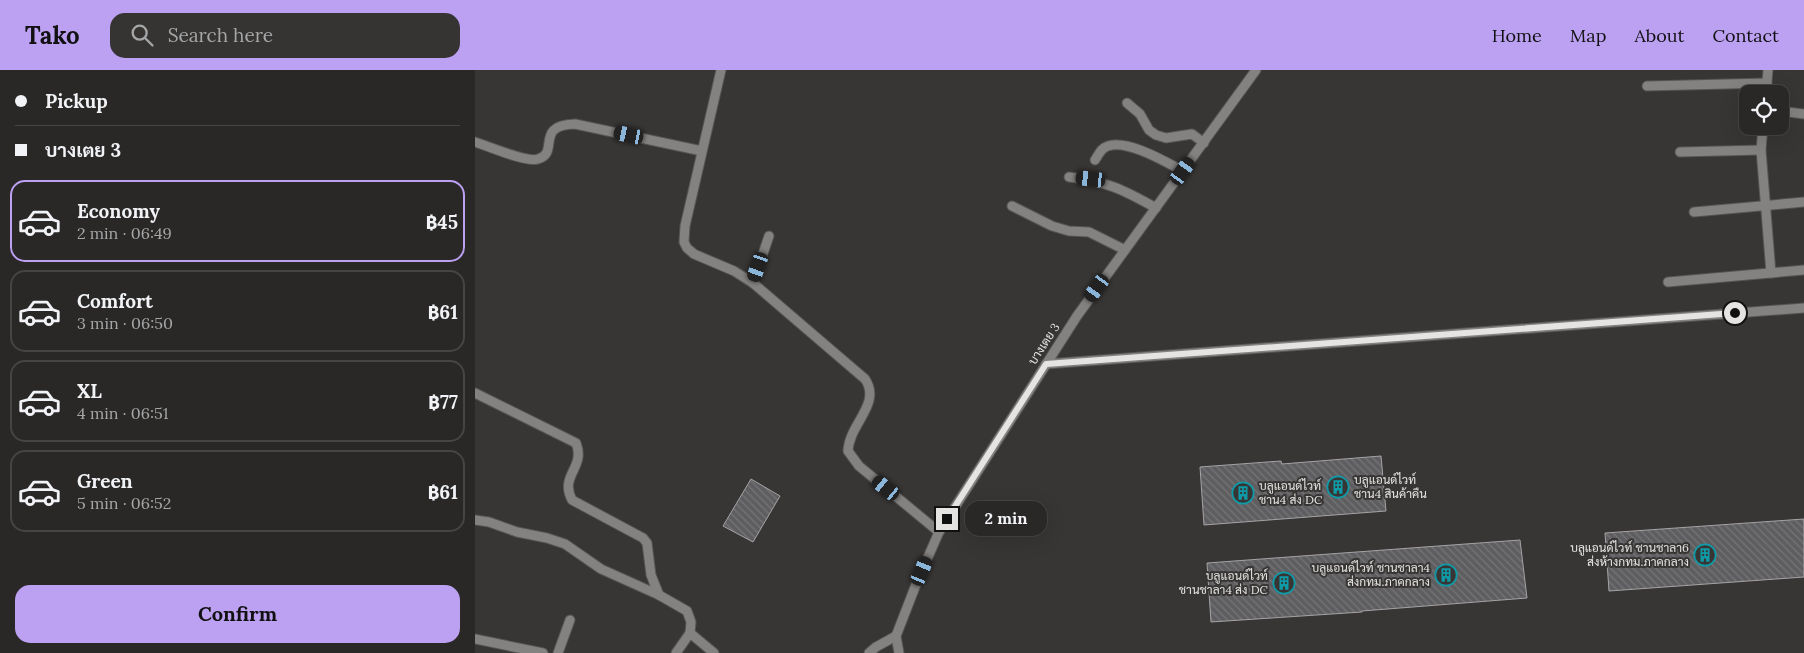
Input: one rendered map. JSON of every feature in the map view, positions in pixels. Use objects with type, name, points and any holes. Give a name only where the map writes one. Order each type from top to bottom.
[{"type":"street","points":[[721,70],[685,226],[684,242],[687,248],[694,254],[733,271],[753,283],[865,379],[869,384],[871,400],[850,437],[848,451],[859,466],[939,532]]},
{"type":"street","name":"บางเตย 3","points":[[896,636],[939,532],[1077,316],[1255,70]]},
{"type":"street","points":[[1647,86],[1767,83],[1768,70]]},
{"type":"street","points":[[1127,103],[1135,108],[1149,130],[1156,135],[1166,138],[1192,134],[1204,143]]},
{"type":"street","points":[[1789,112],[1804,114]]},
{"type":"street","points":[[475,142],[522,158],[538,159],[547,152],[553,130],[558,126],[575,124],[702,151]]},
{"type":"street","points":[[1762,135],[1761,150],[1771,273]]},
{"type":"street","points":[[1095,160],[1101,150],[1115,144],[1129,147],[1183,171]]},
{"type":"street","points":[[1680,152],[1761,150]]},
{"type":"street","points":[[1069,177],[1091,179],[1109,184],[1156,208]]},
{"type":"street","points":[[1694,212],[1804,202]]},
{"type":"street","points":[[1012,206],[1052,226],[1069,231],[1089,232],[1125,250]]},
{"type":"street","points":[[753,283],[769,236]]},
{"type":"street","points":[[1668,282],[1804,270]]},
{"type":"street","points":[[1046,364],[1804,308]]},
{"type":"street","points":[[475,393],[576,443],[580,457],[568,484],[568,492],[572,500],[643,538],[647,543],[651,575],[659,596]]},
{"type":"street","points":[[475,520],[489,522],[517,532],[565,544],[601,569],[687,610],[691,622],[690,633],[676,653]]},
{"type":"street","points":[[557,653],[570,620]]},
{"type":"street","points":[[690,633],[714,653]]},
{"type":"street","points":[[869,653],[896,636],[899,653]]},
{"type":"street","points":[[475,638],[543,653]]},
{"type":"building","points":[[1381,456],[1386,511],[1204,525],[1200,467],[1281,461],[1282,464]]},
{"type":"building","points":[[751,479],[780,496],[753,542],[723,526]]},
{"type":"building","name":"บลูแอนด์ไวท์ ชานชาลา6 ส่งห้างกทม.ภาคกลาง","points":[[1804,519],[1804,577],[1609,591],[1605,533]]},
{"type":"building","points":[[1520,540],[1527,598],[1211,622],[1207,563]]},
{"type":"place","name":"บลูแอนด์ไวท์ ชาน4 สินค้าคืน","points":[[1338,487]]},
{"type":"place","name":"บลูแอนด์ไวท์ ชาน4 ส่ง DC","points":[[1243,493]]},
{"type":"place","name":"บลูแอนด์ไวท์ ชานชาลา6 ส่งห้างกทม.ภาคกลาง","points":[[1705,555]]},
{"type":"place","name":"บลูแอนด์ไวท์ ชานชาลา4 ส่งกทม.ภาคกลาง","points":[[1446,575]]},
{"type":"place","name":"บลูแอนด์ไวท์ ชานชาลา4 ส่ง DC","points":[[1284,583]]},
{"type":"route","points":[[947,519],[1046,364],[1735,313]]}]
